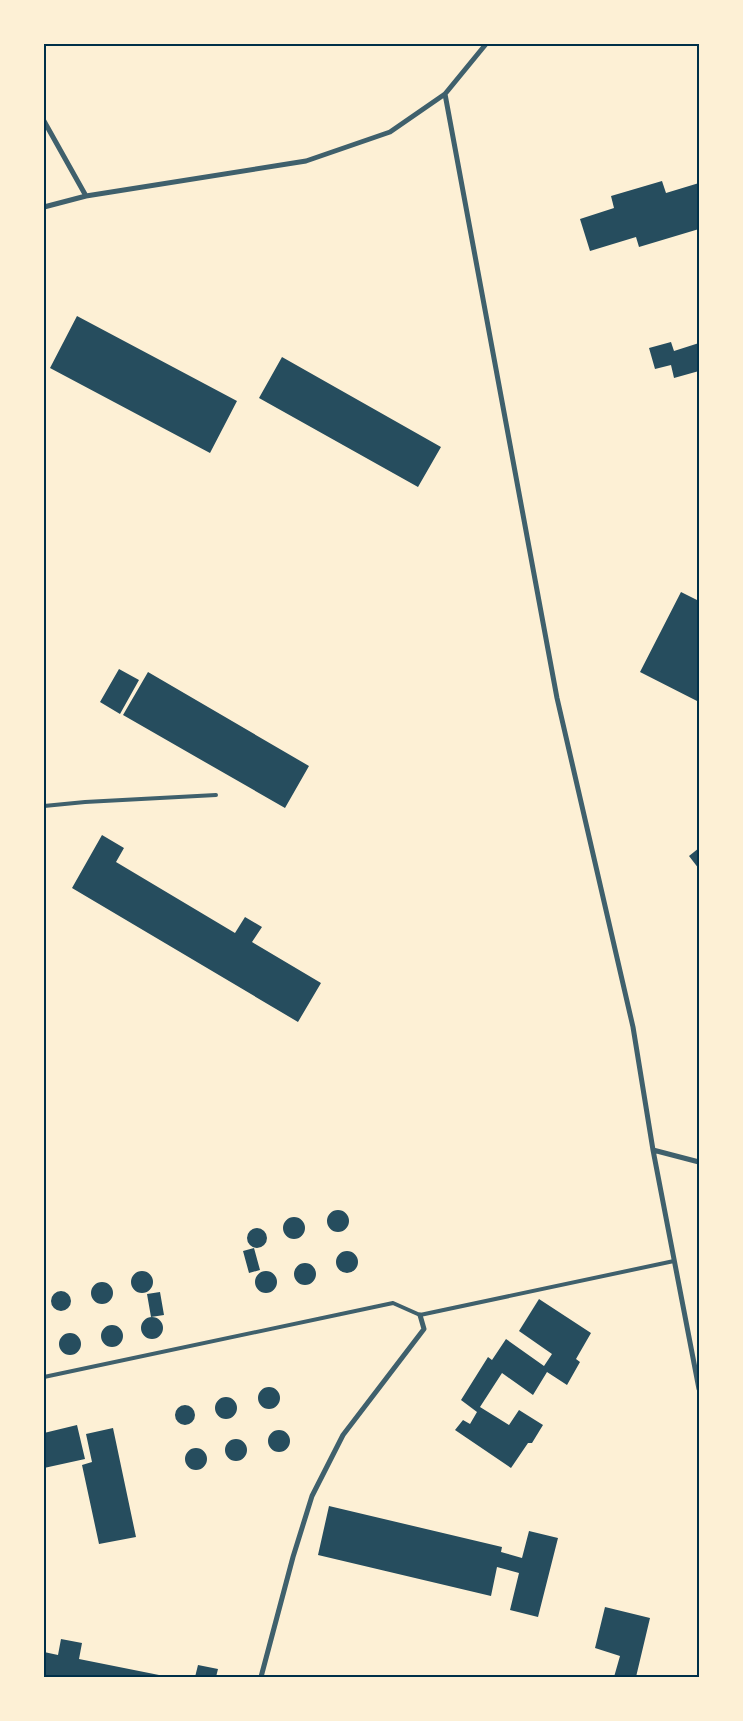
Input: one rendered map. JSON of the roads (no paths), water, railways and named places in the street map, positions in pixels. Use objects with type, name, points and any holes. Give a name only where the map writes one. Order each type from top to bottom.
[{"type":"street","points":[[44,207],[86,196],[306,161],[390,132],[445,94],[486,44]]},
{"type":"street","points":[[445,94],[557,698],[633,1028],[653,1150],[699,1389]]},
{"type":"street","points":[[44,121],[86,196]]},
{"type":"street","points":[[653,1150],[699,1162]]},
{"type":"street","points":[[261,1677],[293,1557],[312,1496],[343,1435],[424,1329],[420,1315]]},
{"type":"lane","points":[[44,806],[216,795]]},
{"type":"lane","points":[[44,1377],[393,1303],[420,1315],[674,1261]]}]
